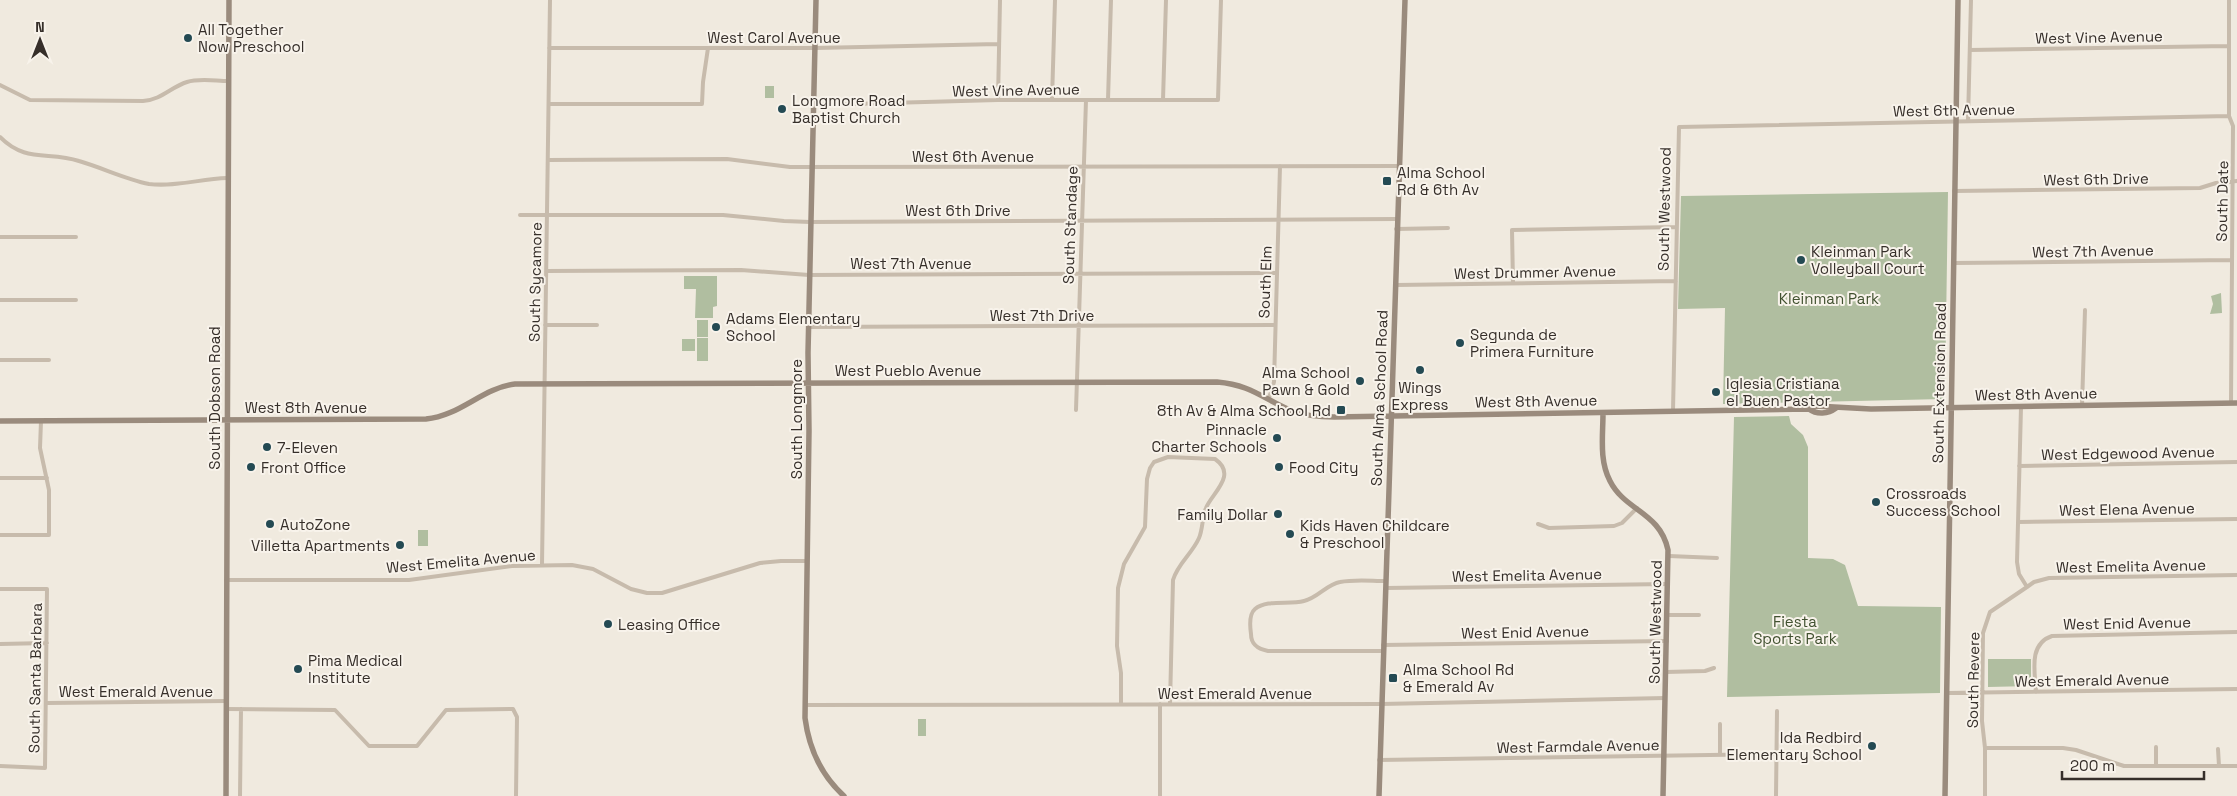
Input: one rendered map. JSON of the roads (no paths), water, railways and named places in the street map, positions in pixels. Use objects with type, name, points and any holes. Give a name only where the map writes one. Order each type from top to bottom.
[{"type":"street","name":"South Dobson Road","points":[[226,796],[226,178],[229,0]]},
{"type":"street","name":"South Sycamore","points":[[542,565],[550,0]]},
{"type":"street","name":"South Longmore","points":[[816,0],[815,105],[811,167],[808,327],[805,705],[806,727],[816,759],[830,782],[844,796]]},
{"type":"street","points":[[998,100],[1000,0]]},
{"type":"street","points":[[1052,100],[1055,0]]},
{"type":"street","points":[[1108,100],[1110,0]]},
{"type":"street","points":[[1163,100],[1166,0]]},
{"type":"street","name":"West Vine Avenue","points":[[815,105],[998,100],[1218,100],[1222,0]]},
{"type":"street","name":"South Alma School Road","points":[[1378,796],[1396,219],[1405,0]]},
{"type":"street","name":"South Extension Road","points":[[1945,796],[1958,0]]},
{"type":"street","points":[[1968,121],[1971,0]]},
{"type":"street","name":"South Date","points":[[2229,0],[2229,116],[2234,126],[2235,181],[2231,344],[2234,403]]},
{"type":"street","name":"West Carol Avenue","points":[[549,48],[816,48],[998,44]]},
{"type":"street","name":"West Vine Avenue","points":[[1970,50],[2228,46]]},
{"type":"street","points":[[549,104],[702,104],[708,48]]},
{"type":"street","points":[[0,85],[30,100],[152,101],[180,85],[192,81],[228,81]]},
{"type":"street","name":"South Standage","points":[[1076,410],[1086,100]]},
{"type":"street","name":"West 6th Avenue","points":[[1679,127],[2229,116]]},
{"type":"street","name":"South Westwood","points":[[1673,411],[1679,127]]},
{"type":"street","points":[[0,137],[10,146],[27,154],[71,158],[149,184],[162,186],[226,178]]},
{"type":"street","name":"West 6th Avenue","points":[[548,160],[727,159],[790,168],[1399,166]]},
{"type":"street","name":"South Elm","points":[[1269,398],[1274,382],[1280,166]]},
{"type":"street","name":"West 6th Drive","points":[[1954,191],[2200,188],[2216,183],[2235,181]]},
{"type":"street","name":"West 6th Drive","points":[[520,215],[723,215],[810,222],[1396,219]]},
{"type":"street","points":[[1513,283],[1512,230],[1677,227]]},
{"type":"street","points":[[1396,229],[1448,228]]},
{"type":"street","points":[[0,237],[76,237]]},
{"type":"street","name":"West 7th Avenue","points":[[1954,263],[2232,260]]},
{"type":"street","name":"West 7th Avenue","points":[[546,271],[741,270],[810,275],[1276,273]]},
{"type":"street","name":"West Drummer Avenue","points":[[1395,285],[1676,281]]},
{"type":"street","points":[[2232,288],[2237,288]]},
{"type":"street","points":[[0,300],[76,300]]},
{"type":"street","points":[[2082,406],[2085,310]]},
{"type":"street","points":[[545,325],[598,325]]},
{"type":"street","name":"West 7th Drive","points":[[808,327],[1275,325]]},
{"type":"street","points":[[2231,344],[2237,343]]},
{"type":"street","points":[[0,360],[49,360]]},
{"type":"street","name":"West Pueblo Avenue","points":[[545,384],[1232,383],[1257,391],[1269,398]]},
{"type":"street","name":"West 8th Avenue","points":[[0,421],[434,418],[460,409],[482,394],[502,386],[545,384]]},
{"type":"street","name":"West 8th Avenue","points":[[1269,398],[1294,412],[1319,417],[1809,409],[1816,406],[1836,408],[1952,408],[2234,403]]},
{"type":"street","points":[[2021,407],[2017,562],[2019,574],[2027,586]]},
{"type":"street","name":"South Westwood","points":[[1603,413],[1603,452],[1607,474],[1617,491],[1664,533],[1669,556],[1663,796]]},
{"type":"street","points":[[0,535],[49,535],[47,478],[40,448],[41,421]]},
{"type":"street","points":[[1121,704],[1121,673],[1117,646],[1118,588],[1124,564],[1146,527],[1147,480],[1150,468],[1154,462],[1168,457],[1215,459],[1221,463],[1223,470],[1221,486],[1205,509],[1199,540],[1181,563],[1173,580],[1170,704]]},
{"type":"street","name":"West Edgewood Avenue","points":[[2019,466],[2237,462]]},
{"type":"street","points":[[0,478],[47,478]]},
{"type":"street","points":[[1538,524],[1549,528],[1614,526],[1622,523],[1637,508]]},
{"type":"street","name":"West Elena Avenue","points":[[2018,522],[2237,519]]},
{"type":"street","points":[[1669,556],[1717,558]]},
{"type":"street","name":"West Emelita Avenue","points":[[226,580],[409,580],[456,575],[488,568],[542,565],[593,569],[631,589],[646,593],[662,593],[760,563],[780,560],[807,561]]},
{"type":"street","name":"West Emelita Avenue","points":[[2027,586],[2049,578],[2237,575]]},
{"type":"street","name":"West Emelita Avenue","points":[[1251,624],[1252,612],[1259,606],[1303,602],[1339,582],[1386,585],[1668,584]]},
{"type":"street","name":"South Revere","points":[[1984,796],[1985,748],[1982,721],[1983,633],[1990,612],[2027,586]]},
{"type":"street","name":"South Santa Barbara","points":[[0,589],[48,589],[45,768],[0,766]]},
{"type":"street","points":[[1985,607],[1990,612]]},
{"type":"street","points":[[1668,615],[1699,615]]},
{"type":"street","name":"West Enid Avenue","points":[[1251,624],[1251,637],[1254,644],[1261,650],[1268,651],[1667,640]]},
{"type":"street","name":"West Enid Avenue","points":[[2036,692],[2036,650],[2046,638],[2052,636],[2237,632]]},
{"type":"street","points":[[0,644],[48,643]]},
{"type":"street","points":[[1666,672],[1705,671],[1714,668]]},
{"type":"street","name":"West Emerald Avenue","points":[[1947,693],[2237,689]]},
{"type":"street","name":"West Emerald Avenue","points":[[805,705],[1381,704],[1666,698]]},
{"type":"street","name":"West Emerald Avenue","points":[[47,703],[226,701]]},
{"type":"street","points":[[1160,704],[1160,796]]},
{"type":"street","points":[[226,709],[335,710],[370,746],[385,747],[417,746],[446,710],[513,709],[517,717],[516,796]]},
{"type":"street","points":[[240,796],[241,709]]},
{"type":"street","points":[[1776,796],[1777,711]]},
{"type":"street","points":[[1720,724],[1720,755]]},
{"type":"street","points":[[2156,747],[2156,766]]},
{"type":"street","points":[[1985,748],[2063,748],[2088,754],[2113,764],[2237,766]]},
{"type":"street","points":[[2218,749],[2219,766]]},
{"type":"street","name":"West Farmdale Avenue","points":[[1379,760],[1777,754]]},
{"type":"place","name":"All Together Now Preschool","points":[[188,38]]},
{"type":"place","name":"Longmore Road Baptist Church","points":[[782,109]]},
{"type":"place","name":"Alma School Rd & 6th Av","points":[[1387,181]]},
{"type":"place","name":"Kleinman Park Volleyball Court","points":[[1801,260]]},
{"type":"place","name":"Adams Elementary School","points":[[716,327]]},
{"type":"place","name":"Segunda de Primera Furniture","points":[[1460,343]]},
{"type":"place","name":"Wings Express","points":[[1420,370]]},
{"type":"place","name":"Alma School Pawn & Gold","points":[[1360,381]]},
{"type":"place","name":"Iglesia Cristiana el Buen Pastor","points":[[1716,392]]},
{"type":"place","name":"8th Av & Alma School Rd","points":[[1341,410]]},
{"type":"place","name":"Pinnacle Charter Schools","points":[[1277,438]]},
{"type":"place","name":"7-Eleven","points":[[267,447]]},
{"type":"place","name":"Front Office","points":[[251,467]]},
{"type":"place","name":"Food City","points":[[1279,467]]},
{"type":"place","name":"Crossroads Success School","points":[[1876,502]]},
{"type":"place","name":"Family Dollar","points":[[1278,514]]},
{"type":"place","name":"AutoZone","points":[[270,524]]},
{"type":"place","name":"Kids Haven Childcare & Preschool","points":[[1290,534]]},
{"type":"place","name":"Villetta Apartments","points":[[400,545]]},
{"type":"place","name":"Leasing Office","points":[[608,624]]},
{"type":"place","name":"Pima Medical Institute","points":[[298,669]]},
{"type":"place","name":"Alma School Rd & Emerald Av","points":[[1393,678]]},
{"type":"place","name":"Ida Redbird Elementary School","points":[[1872,746]]},
{"type":"park label","name":"Kleinman Park","points":[[1829,298]]},
{"type":"park label","name":"Fiesta Sports Park","points":[[1795,630]]}]
